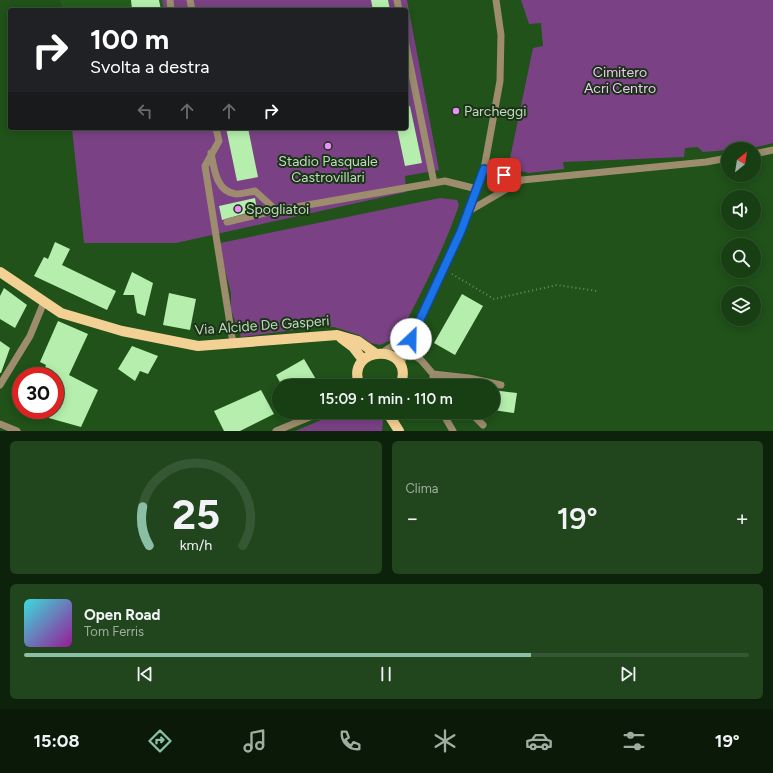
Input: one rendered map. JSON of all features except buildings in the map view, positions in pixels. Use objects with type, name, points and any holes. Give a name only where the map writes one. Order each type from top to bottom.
[{"type":"main road","name":"Via Alcide De Gasperi","points":[[0,272],[61,313],[122,331],[198,346],[279,340],[317,335],[337,335],[353,347],[363,360]]},
{"type":"main road","points":[[337,335],[358,341],[379,353],[390,355],[400,365],[402,372],[401,379]]},
{"type":"main road","points":[[358,379],[359,366],[363,360],[379,353]]},
{"type":"main road","points":[[392,419],[398,429]]},
{"type":"main road","points":[[397,419],[398,429]]},
{"type":"street","points":[[400,365],[415,328],[444,270],[470,210],[484,169],[500,82],[500,35],[496,0]]},
{"type":"street","points":[[408,55],[434,182]]},
{"type":"street","points":[[216,130],[219,141],[205,166],[233,343]]},
{"type":"street","points":[[761,153],[773,150]]},
{"type":"street","points":[[211,153],[216,177],[226,191],[236,194],[255,192],[276,210]]},
{"type":"street","points":[[484,169],[522,180],[721,159]]},
{"type":"street","points":[[470,210],[522,180]]},
{"type":"street","points":[[227,222],[276,210],[434,182],[445,181],[477,189]]},
{"type":"street","points":[[0,385],[30,336],[44,302]]},
{"type":"street","points":[[379,353],[401,340],[415,328]]},
{"type":"street","points":[[406,350],[422,360],[433,374],[433,379]]},
{"type":"street","points":[[433,374],[469,378],[501,385]]},
{"type":"street","points":[[276,431],[305,419]]},
{"type":"street","points":[[446,419],[453,431]]},
{"type":"street","points":[[477,419],[483,425]]},
{"type":"street","points":[[0,424],[17,431]]},
{"type":"path","points":[[444,270],[494,299],[557,285],[597,291]]},
{"type":"shaded area","points":[[60,0],[162,0],[164,8],[62,8]]},
{"type":"green space","points":[[162,0],[407,0],[439,170],[405,176],[406,192],[176,243],[84,243],[72,130],[408,130],[408,8],[164,8]]},
{"type":"green space","name":"Cimitero Acri Centro","points":[[521,0],[773,0],[773,143],[761,146],[761,142],[721,142],[721,151],[703,152],[698,147],[685,148],[684,157],[563,162],[564,169],[529,173],[508,168],[533,48],[543,46],[541,23],[529,24]]},
{"type":"green space","points":[[440,198],[457,200],[459,205],[447,238],[432,270],[401,332],[396,338],[380,345],[371,343],[359,335],[334,327],[317,327],[241,337],[231,310],[231,293],[220,251],[220,243]]},
{"type":"green space","points":[[323,419],[382,419],[383,422],[382,431],[295,431]]},
{"type":"place","name":"Parcheggi","points":[[456,111]]},
{"type":"place","name":"Stadio Pasquale Castrovillari","points":[[328,146]]},
{"type":"place","name":"Spogliatoi","points":[[238,209]]},
{"type":"route","points":[[411,339],[448,262],[470,210],[484,169],[504,175]]}]
